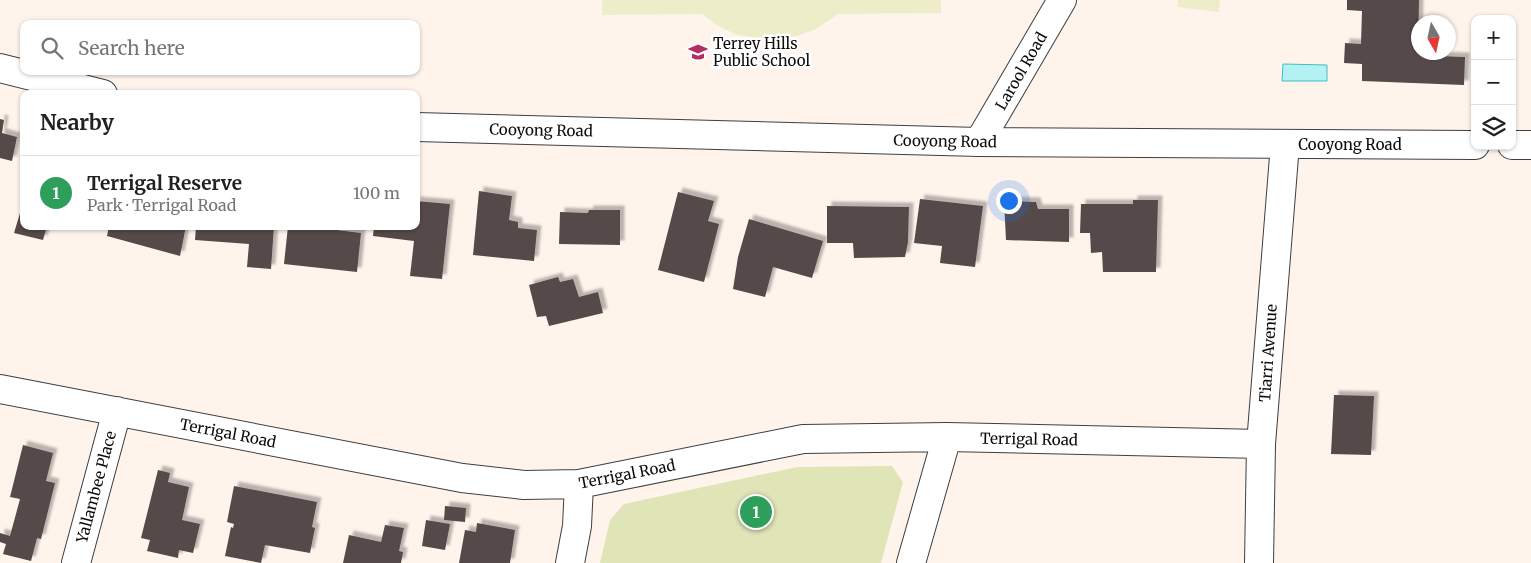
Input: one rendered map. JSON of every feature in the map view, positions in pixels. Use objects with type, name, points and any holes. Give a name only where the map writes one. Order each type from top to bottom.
[{"type":"street","name":"Larool Road","points":[[979,142],[1062,0]]},
{"type":"street","points":[[0,68],[20,73]]},
{"type":"street","points":[[28,75],[87,90]]},
{"type":"street","name":"Cooyong Road","points":[[420,127],[979,142],[1471,145]]},
{"type":"street","name":"Tiarri Avenue","points":[[1259,563],[1261,444],[1284,144]]},
{"type":"street","points":[[1516,145],[1531,145]]},
{"type":"street","name":"Terrigal Road","points":[[0,389],[462,478],[524,485],[579,484],[803,439],[947,437],[1261,444]]},
{"type":"street","name":"Yallambee Place","points":[[76,563],[117,411]]},
{"type":"street","points":[[911,563],[947,437]]},
{"type":"street","points":[[570,563],[577,526],[579,484]]},
{"type":"green space","points":[[602,0],[941,0],[941,13],[838,14],[816,29],[797,36],[776,39],[755,38],[735,34],[717,25],[702,14],[602,15]]},
{"type":"green space","points":[[1178,0],[1220,0],[1219,12],[1177,7]]},
{"type":"green space","points":[[892,466],[903,482],[881,563],[600,563],[610,520],[624,504],[797,467]]},
{"type":"water","points":[[1283,64],[1327,65],[1327,81],[1282,81]]},
{"type":"building","points":[[1347,0],[1419,0],[1419,15],[1411,15],[1411,60],[1456,60],[1456,57],[1465,57],[1464,85],[1362,81],[1362,64],[1344,63],[1345,43],[1361,44],[1362,11],[1347,10]]},
{"type":"building","points":[[0,119],[4,120],[2,133],[17,137],[12,161],[0,158]]},
{"type":"building","points":[[479,191],[512,196],[509,220],[518,222],[518,228],[537,230],[534,261],[473,255]]},
{"type":"building","points":[[678,192],[714,201],[708,221],[719,224],[704,282],[658,270]]},
{"type":"building","points":[[920,199],[983,206],[975,267],[940,263],[942,246],[914,243]]},
{"type":"building","points":[[1133,200],[1158,200],[1156,272],[1103,272],[1102,252],[1091,253],[1090,233],[1080,233],[1081,204],[1133,204]]},
{"type":"building","points":[[420,201],[450,204],[442,279],[410,276],[414,241],[373,236],[374,230],[420,230]]},
{"type":"building","points":[[1004,201],[1036,202],[1038,209],[1069,209],[1069,242],[1006,240]]},
{"type":"building","points":[[827,206],[909,207],[908,242],[905,257],[854,258],[853,243],[827,243]]},
{"type":"building","points":[[589,210],[620,210],[620,245],[559,244],[560,212],[588,213]]},
{"type":"building","points":[[20,213],[20,230],[46,230],[43,240],[14,233]]},
{"type":"building","points":[[749,219],[823,241],[812,278],[773,267],[765,297],[733,289],[738,257]]},
{"type":"building","points":[[108,230],[185,230],[180,256],[107,236]]},
{"type":"building","points":[[196,230],[274,230],[271,269],[247,267],[249,244],[195,240]]},
{"type":"building","points":[[288,230],[337,230],[361,233],[357,272],[284,264]]},
{"type":"building","points":[[558,277],[560,282],[573,279],[579,297],[598,292],[603,313],[549,326],[546,316],[537,317],[529,285]]},
{"type":"building","points":[[1334,395],[1374,396],[1371,455],[1331,454]]},
{"type":"building","points":[[23,445],[53,453],[46,481],[55,483],[41,539],[37,538],[31,561],[3,554],[6,544],[0,542],[0,533],[10,536],[20,499],[10,497]]},
{"type":"building","points":[[158,470],[170,473],[168,482],[189,487],[182,520],[200,524],[193,553],[179,550],[178,558],[147,551],[150,540],[141,538]]},
{"type":"building","points":[[234,486],[317,502],[312,527],[315,528],[310,553],[265,545],[261,563],[225,556],[231,527],[233,528],[234,524],[227,522]]},
{"type":"building","points":[[445,506],[466,508],[465,522],[444,520]]},
{"type":"building","points":[[426,520],[450,524],[445,550],[422,546]]},
{"type":"building","points":[[477,523],[515,530],[510,563],[459,563],[465,530],[476,532]]},
{"type":"building","points":[[385,525],[404,528],[399,551],[403,552],[401,563],[343,563],[349,535],[381,542]]},
{"type":"place","name":"Terrey Hills Public School","points":[[698,52]]},
{"type":"place","name":"Terrigal Reserve","points":[[756,512]]}]
